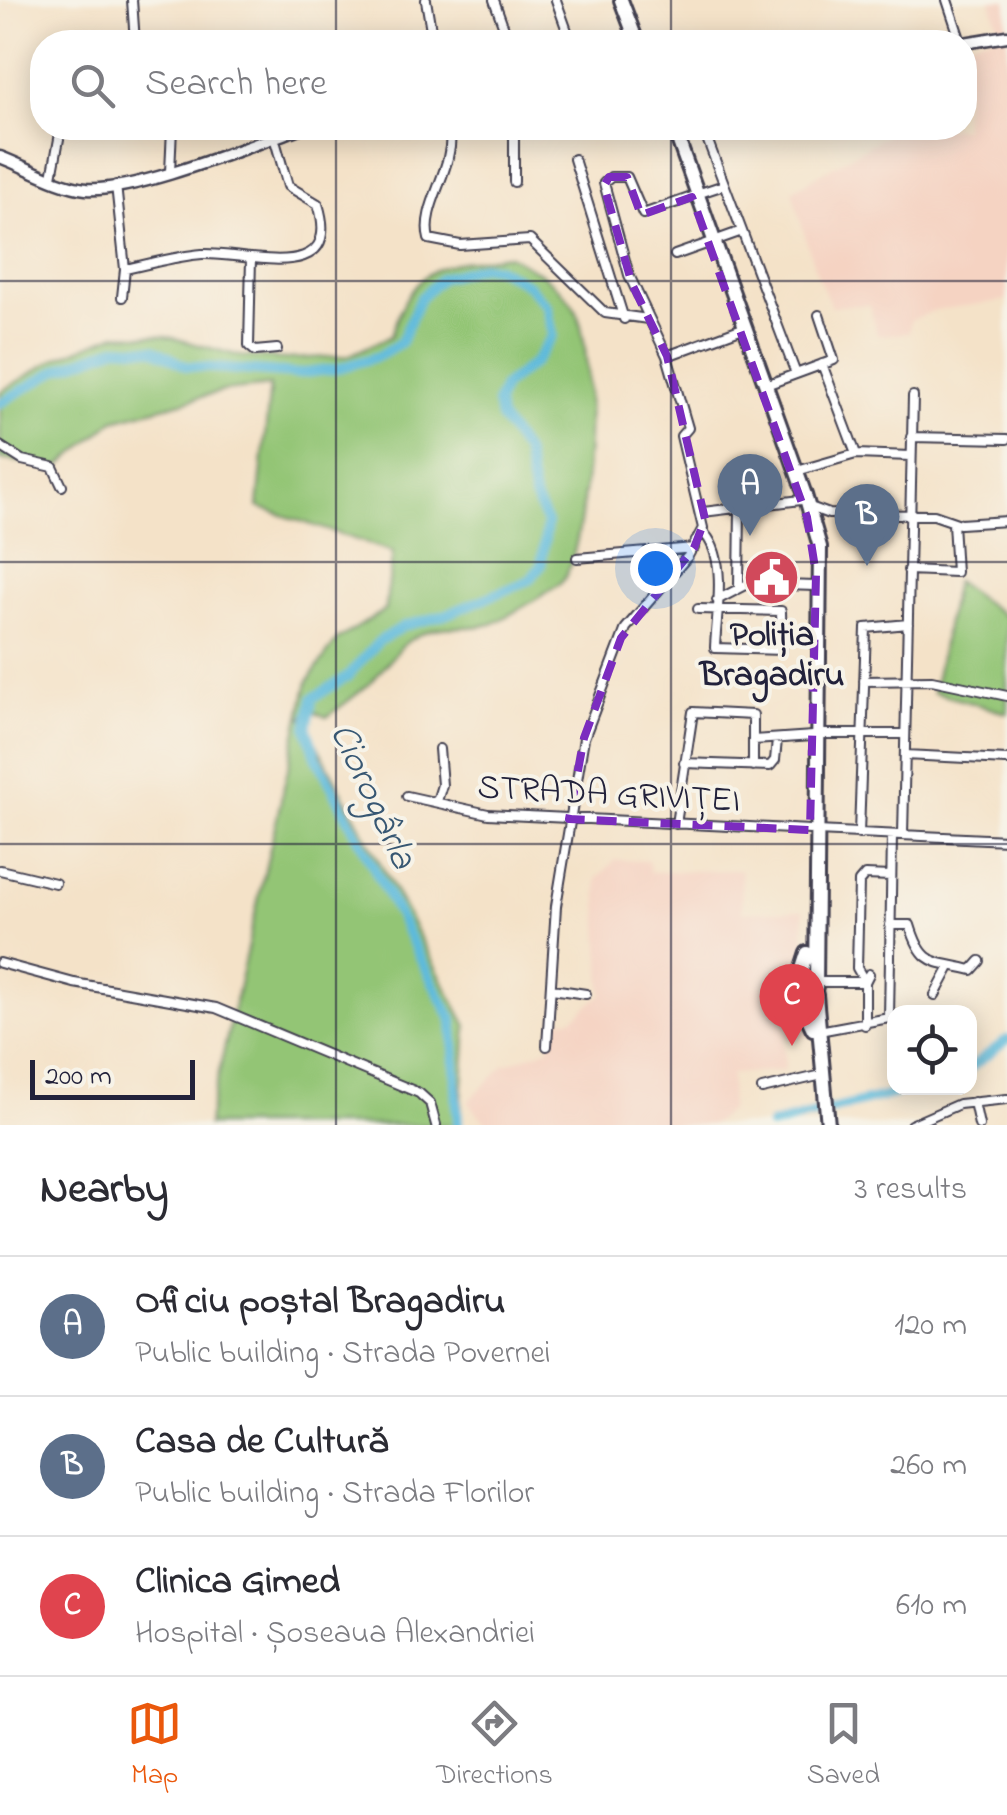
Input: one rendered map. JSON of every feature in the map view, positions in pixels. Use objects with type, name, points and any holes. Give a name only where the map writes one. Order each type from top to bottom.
[{"type":"highway","points":[[625,0],[636,30]]},
{"type":"highway","points":[[673,140],[814,524],[822,567],[815,735]]},
{"type":"highway","points":[[711,242],[797,471],[812,538],[816,586],[813,831],[808,952],[794,993],[813,1029],[826,1125]]},
{"type":"highway","points":[[813,831],[821,1085]]},
{"type":"highway","points":[[797,984],[806,980],[819,988]]},
{"type":"highway","points":[[799,1000],[809,1002],[819,988]]},
{"type":"main road","points":[[977,41],[1007,36]]},
{"type":"main road","points":[[0,157],[84,189],[170,172],[265,140]]},
{"type":"street","points":[[132,0],[135,30]]},
{"type":"street","points":[[426,0],[431,30]]},
{"type":"street","points":[[494,0],[505,30]]},
{"type":"street","points":[[556,0],[567,30]]},
{"type":"street","points":[[947,0],[958,30]]},
{"type":"street","points":[[52,177],[59,140]]},
{"type":"street","points":[[170,172],[171,140]]},
{"type":"street","points":[[125,269],[200,254],[251,258],[307,255],[322,240],[318,204],[288,186],[275,140]]},
{"type":"street","points":[[450,140],[451,159],[428,223],[428,238],[460,244],[530,240],[602,310],[624,319],[648,320]]},
{"type":"street","points":[[514,140],[514,182]]},
{"type":"street","points":[[708,140],[796,374]]},
{"type":"street","points":[[574,159],[624,319]]},
{"type":"street","points":[[547,1046],[555,916],[584,738],[621,638],[694,548],[702,531],[703,514],[682,430],[688,428],[667,356],[628,276],[604,183],[611,177],[627,177],[643,214],[724,185]]},
{"type":"street","points":[[116,185],[125,269],[122,297]]},
{"type":"street","points":[[675,254],[742,231]]},
{"type":"street","points":[[251,258],[249,346],[255,351],[277,349]]},
{"type":"street","points":[[766,386],[834,357],[819,315]]},
{"type":"street","points":[[667,356],[740,329]]},
{"type":"street","points":[[822,364],[856,454]]},
{"type":"street","points":[[903,835],[913,396]]},
{"type":"street","points":[[912,436],[1007,439]]},
{"type":"street","points":[[0,446],[22,460],[53,467],[62,486]]},
{"type":"street","points":[[797,471],[856,454],[911,456]]},
{"type":"street","points":[[703,514],[805,503],[829,514],[934,515],[953,523],[1007,521]]},
{"type":"street","points":[[739,588],[740,508]]},
{"type":"street","points":[[814,524],[829,514]]},
{"type":"street","points":[[908,570],[956,572],[953,523]]},
{"type":"street","points":[[698,609],[716,605],[781,611],[783,636],[779,652],[715,648],[716,605],[716,553],[702,531]]},
{"type":"street","points":[[577,558],[694,548]]},
{"type":"street","points":[[716,605],[739,588],[816,586]]},
{"type":"street","points":[[859,834],[866,626],[908,624]]},
{"type":"street","points":[[783,636],[816,636]]},
{"type":"street","points":[[864,681],[932,680],[1007,696]]},
{"type":"street","points":[[676,824],[691,714],[753,715],[753,766]]},
{"type":"street","points":[[754,740],[905,734]]},
{"type":"street","points":[[684,764],[772,764],[777,740]]},
{"type":"street","points":[[438,801],[442,786],[439,749]]},
{"type":"street","points":[[905,755],[1007,760]]},
{"type":"street","name":"STRADA GRIVIȚEI","points":[[408,796],[438,801],[462,811],[570,819],[1007,840]]},
{"type":"street","points":[[818,1030],[889,1018],[892,835]]},
{"type":"street","points":[[0,870],[55,883]]},
{"type":"street","points":[[865,1025],[858,887],[865,875],[892,876]]},
{"type":"street","points":[[890,924],[910,925],[922,954],[950,967],[972,970],[980,961]]},
{"type":"street","points":[[0,964],[67,982],[222,1010],[419,1093],[430,1103],[436,1125]]},
{"type":"street","points":[[934,994],[950,967]]},
{"type":"street","points":[[819,988],[889,974]]},
{"type":"street","points":[[552,989],[586,994]]},
{"type":"street","points":[[762,1088],[821,1085]]},
{"type":"street","points":[[911,1125],[974,1102],[1007,1099]]},
{"type":"street","points":[[974,1102],[979,1125]]},
{"type":"highlighted area","points":[[609,177],[627,177],[641,215],[692,197],[807,517],[816,574],[810,830],[569,819],[584,738],[621,638],[694,548],[705,519],[667,356],[632,284],[604,186]]},
{"type":"shaded area","points":[[991,0],[1007,0],[1007,300],[935,310],[910,321],[909,333],[877,335],[870,305],[831,306],[814,267],[792,191],[878,140],[977,140],[977,40],[1000,34]]},
{"type":"shaded area","points":[[615,860],[648,861],[650,872],[741,870],[742,912],[803,910],[810,1036],[784,1038],[785,1070],[731,1074],[730,1110],[711,1125],[488,1125],[468,1102],[504,1065],[549,1048],[553,1020],[572,1019],[602,994],[597,879]]},
{"type":"green space","points":[[508,255],[552,282],[573,305],[581,327],[586,360],[588,444],[572,561],[562,582],[515,611],[491,624],[441,628],[421,634],[405,644],[369,684],[327,717],[311,711],[302,717],[467,1026],[460,1125],[207,1125],[308,681],[337,640],[385,610],[393,552],[258,507],[270,386],[224,391],[114,420],[59,467],[0,459],[0,392],[55,359],[116,334],[166,336],[240,356],[348,356],[391,336],[409,294],[432,272],[464,261]]},
{"type":"green space","points":[[955,581],[1007,618],[1007,713],[933,692]]},
{"type":"waterway","name":"Ciorogârla","points":[[0,403],[57,370],[117,347],[154,349],[186,366],[296,374],[337,369],[379,356],[401,342],[420,298],[441,278],[482,266],[498,268],[527,284],[547,306],[553,335],[535,362],[504,386],[497,403],[500,418],[525,452],[534,497],[547,523],[541,566],[530,580],[445,615],[404,626],[379,641],[347,677],[313,698],[307,728],[316,756],[453,1021],[458,1125]]},
{"type":"waterway","name":"Ciorogârla","points":[[977,1063],[1007,1040]]},
{"type":"waterway","name":"Ciorogârla","points":[[771,1125],[890,1095]]},
{"type":"place","name":"Oficiu poștal Bragadiru","points":[[750,536]]},
{"type":"place","name":"Casa de Cultură","points":[[867,566]]},
{"type":"place","name":"Poliția Bragadiru","points":[[772,577]]},
{"type":"place","name":"Clinica Gimed","points":[[792,1046]]}]
